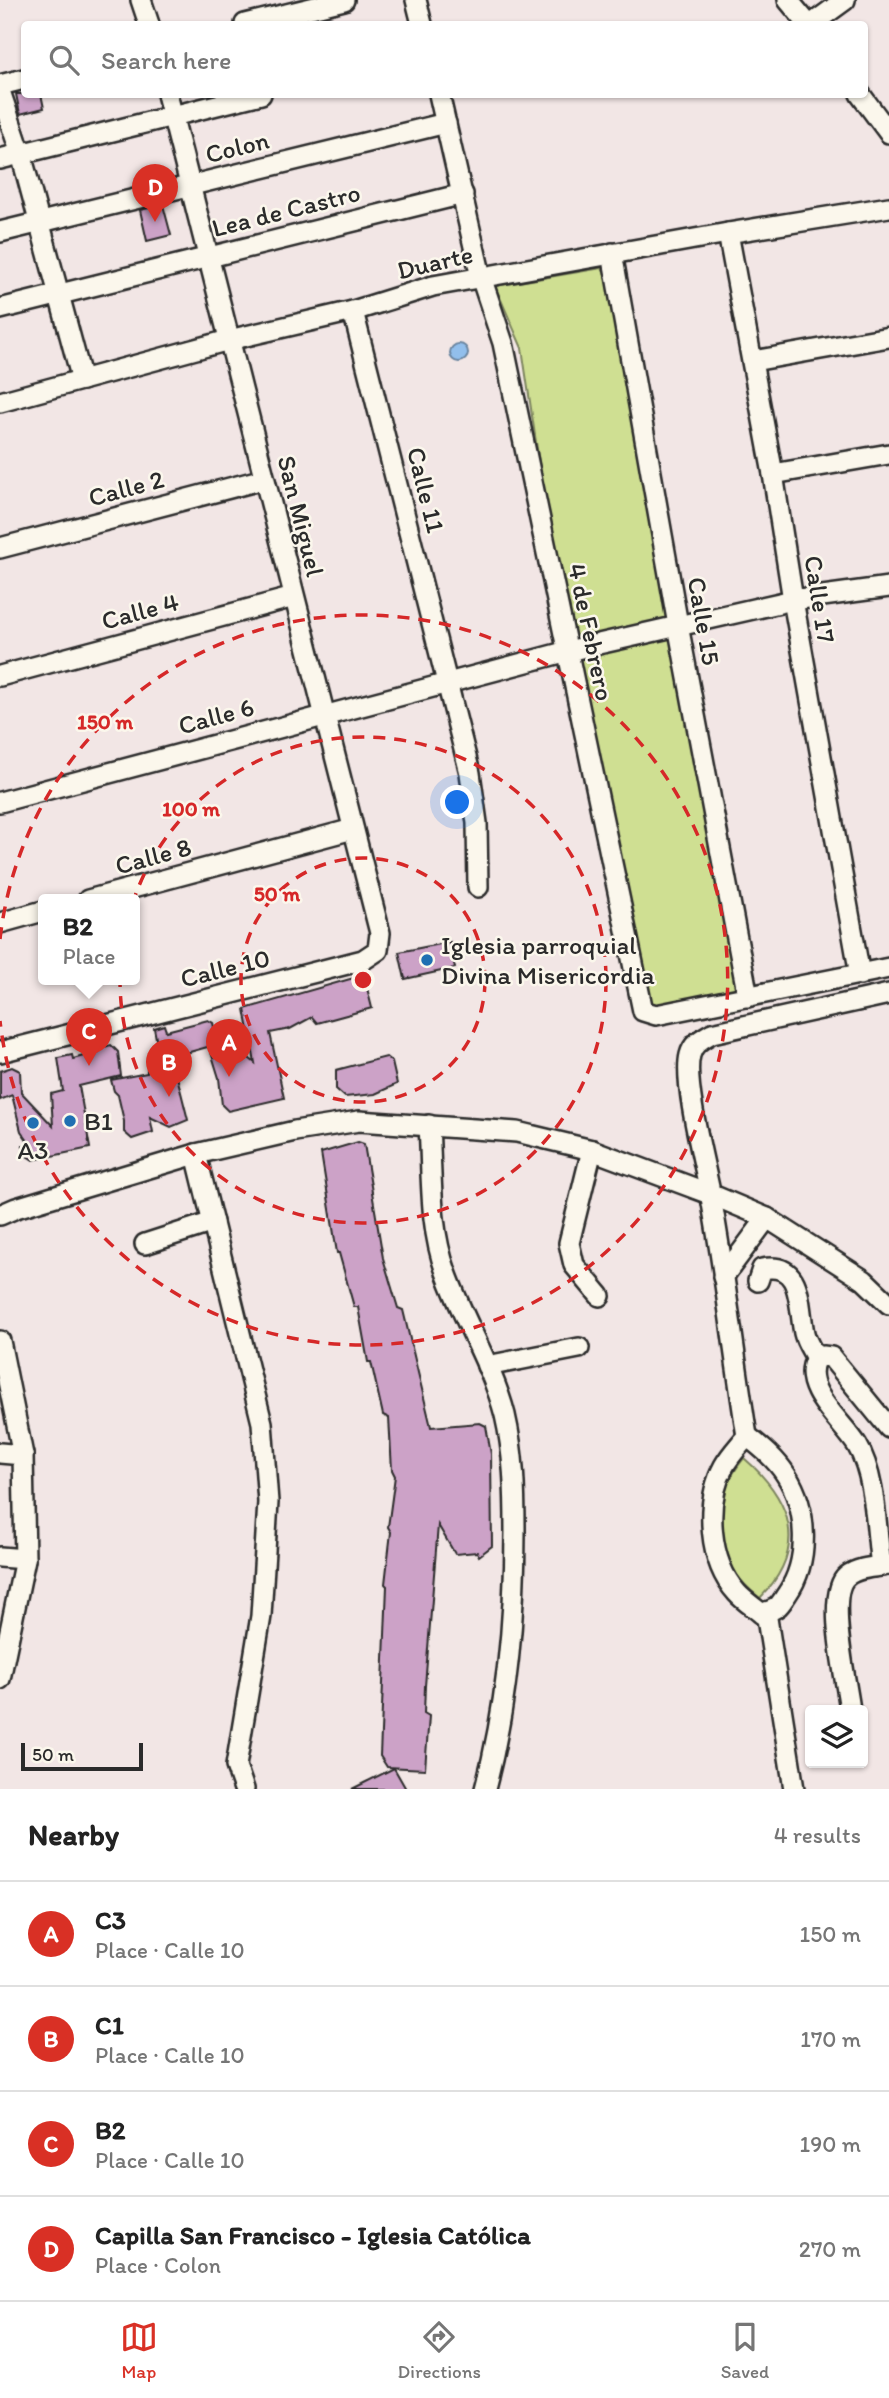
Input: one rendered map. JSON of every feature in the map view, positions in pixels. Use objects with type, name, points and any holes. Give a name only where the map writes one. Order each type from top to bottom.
[{"type":"street","points":[[141,0],[148,21]]},
{"type":"street","points":[[257,21],[344,0]]},
{"type":"street","points":[[416,0],[421,21]]},
{"type":"street","points":[[788,0],[807,21]]},
{"type":"street","points":[[814,21],[845,0]]},
{"type":"street","points":[[0,85],[21,80]]},
{"type":"street","points":[[0,91],[22,154],[82,380]]},
{"type":"street","name":"San Miguel","points":[[168,98],[380,933],[378,950]]},
{"type":"street","points":[[0,159],[246,98]]},
{"type":"street","name":"4 de Febrero","points":[[440,98],[481,277],[503,343],[643,1011],[656,1015],[748,997]]},
{"type":"street","points":[[863,98],[889,132]]},
{"type":"street","name":"Colon","points":[[0,232],[446,123]]},
{"type":"street","name":"Lea de Castro","points":[[0,309],[463,194]]},
{"type":"street","name":"Duarte","points":[[0,402],[229,340],[353,311],[433,286],[889,207]]},
{"type":"street","name":"Calle 17","points":[[728,233],[753,361],[860,975]]},
{"type":"street","name":"Calle 15","points":[[612,253],[748,997]]},
{"type":"street","name":"Calle 11","points":[[353,311],[470,773],[477,823],[478,887]]},
{"type":"street","points":[[753,361],[889,337]]},
{"type":"street","points":[[773,474],[889,454]]},
{"type":"street","name":"Calle 2","points":[[0,548],[264,479]]},
{"type":"street","name":"Calle 6","points":[[0,802],[567,651],[793,600],[889,587]]},
{"type":"street","name":"Calle 4","points":[[0,676],[294,597]]},
{"type":"street","name":"Calle 8","points":[[110,894],[353,829]]},
{"type":"street","points":[[0,923],[38,913]]},
{"type":"street","name":"Calle 10","points":[[0,1052],[363,960],[378,950]]},
{"type":"street","points":[[748,997],[889,968]]},
{"type":"street","points":[[747,1436],[723,1466],[711,1514],[717,1555],[725,1576],[737,1594],[762,1614],[778,1607],[797,1579],[803,1560],[799,1502],[785,1474],[763,1448],[747,1436],[710,1194],[690,1085],[689,1057],[695,1043],[712,1033],[889,994]]},
{"type":"street","points":[[0,1215],[196,1154],[295,1131],[359,1121],[517,1132],[592,1150],[767,1218],[864,1280],[889,1304]]},
{"type":"street","points":[[429,1125],[435,1230],[445,1270],[505,1414],[514,1473],[515,1575],[511,1643],[493,1761],[485,1789]]},
{"type":"street","points":[[592,1150],[569,1243],[574,1265],[600,1296]]},
{"type":"street","points":[[196,1154],[262,1423],[268,1502],[261,1616],[234,1789]]},
{"type":"street","points":[[723,1278],[767,1218]]},
{"type":"street","points":[[145,1244],[212,1222]]},
{"type":"street","points":[[758,1281],[762,1269],[775,1266],[789,1273],[797,1287],[804,1336],[816,1358]]},
{"type":"street","points":[[0,1341],[23,1455],[25,1559],[3,1654],[0,1679]]},
{"type":"street","points":[[487,1366],[579,1348]]},
{"type":"street","points":[[849,1705],[836,1614],[838,1592],[845,1577],[856,1570],[885,1566],[869,1479],[858,1447],[818,1394],[812,1380],[811,1367],[816,1358],[831,1357],[889,1428]]},
{"type":"street","points":[[0,1454],[23,1455]]},
{"type":"street","points":[[0,1557],[25,1559]]},
{"type":"street","points":[[766,1612],[794,1789]]},
{"type":"street","points":[[236,1766],[244,1789]]},
{"type":"green space","points":[[602,268],[619,293],[677,616],[566,644],[522,348],[495,286]]},
{"type":"green space","points":[[678,625],[747,991],[673,1012],[641,1000],[573,650]]},
{"type":"green space","points":[[744,1458],[774,1491],[788,1525],[789,1543],[785,1561],[760,1598],[732,1567],[719,1532],[723,1495]]},
{"type":"water","points":[[459,344],[465,347],[468,353],[465,359],[459,362],[453,359],[450,353],[453,347]]},
{"type":"building","points":[[16,94],[21,94],[21,98],[42,98],[44,108],[20,114]]},
{"type":"building","points":[[163,205],[171,235],[147,241],[140,210]]},
{"type":"building","name":"Iglesia parroquial Divina Misericordia","points":[[450,942],[455,968],[405,979],[399,952]]},
{"type":"building","points":[[357,977],[365,980],[372,1008],[317,1023],[312,1017],[290,1029],[270,1033],[284,1098],[228,1111],[222,1105],[219,1078],[211,1052],[233,1045],[255,1063],[245,1009]]},
{"type":"building","points":[[208,1020],[213,1023],[218,1044],[172,1057],[188,1120],[171,1127],[150,1117],[153,1132],[132,1139],[124,1132],[118,1095],[111,1080],[147,1073],[147,1070],[161,1065],[154,1028],[164,1025],[166,1031]]},
{"type":"building","points":[[111,1045],[118,1052],[121,1076],[79,1086],[90,1148],[33,1160],[27,1156],[23,1146],[30,1144],[21,1131],[12,1095],[0,1100],[0,1071],[12,1067],[20,1071],[21,1092],[53,1126],[51,1094],[63,1091],[58,1058],[72,1055],[73,1059]]},
{"type":"building","points":[[386,1057],[392,1062],[397,1084],[375,1094],[345,1097],[336,1089],[336,1070]]},
{"type":"building","points":[[358,1142],[364,1144],[383,1258],[398,1308],[403,1310],[431,1427],[480,1423],[486,1426],[491,1454],[492,1546],[479,1556],[477,1552],[455,1554],[438,1525],[425,1686],[424,1713],[429,1716],[425,1769],[387,1767],[380,1756],[385,1584],[391,1532],[388,1527],[395,1476],[392,1470],[389,1418],[383,1415],[371,1362],[368,1362],[358,1307],[354,1307],[337,1253],[321,1153]]},
{"type":"building","points":[[394,1768],[406,1789],[352,1789]]},
{"type":"place","name":"Capilla San Francisco - Iglesia Católica","points":[[155,222]]},
{"type":"place","name":"Iglesia parroquial Divina Misericordia","points":[[427,960]]},
{"type":"place","name":"B2","points":[[89,1066]]},
{"type":"place","name":"C3","points":[[229,1077]]},
{"type":"place","name":"C1","points":[[169,1097]]},
{"type":"place","name":"B1","points":[[70,1121]]},
{"type":"place","name":"A3","points":[[33,1123]]}]
